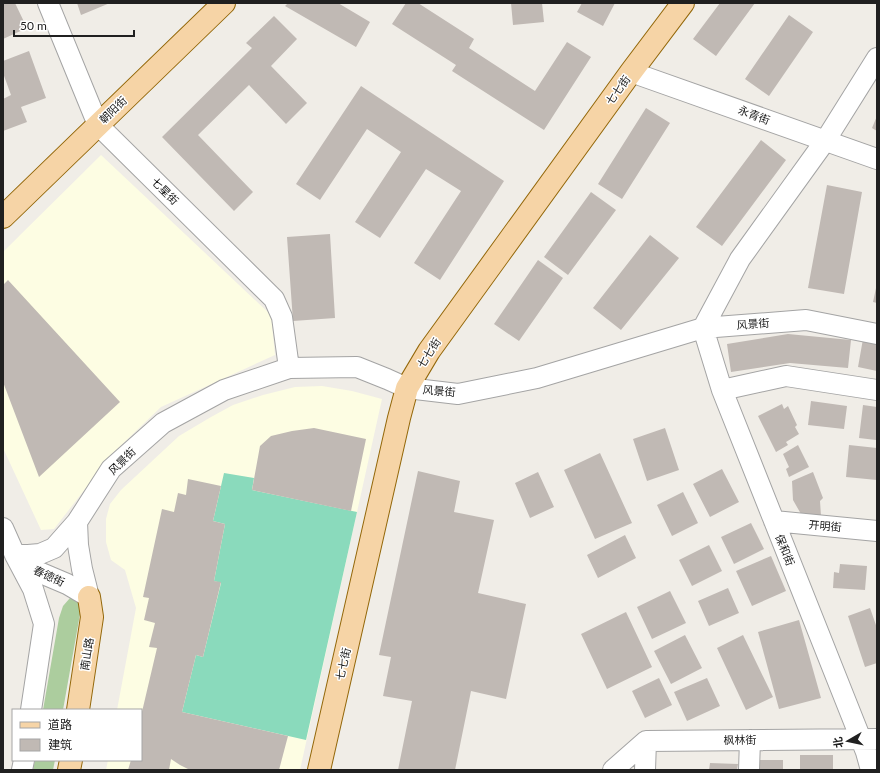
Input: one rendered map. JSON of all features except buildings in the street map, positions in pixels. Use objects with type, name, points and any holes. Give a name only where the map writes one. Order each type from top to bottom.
[{"type":"main road","name":"七七街","points":[[319,770],[407,388],[428,351],[683,3]]},
{"type":"main road","name":"朝阳街","points":[[3,217],[221,5]]},
{"type":"main road","name":"南山路","points":[[78,709],[92,617],[89,597]]},
{"type":"street","name":"七星街","points":[[48,3],[98,125],[274,299],[282,317],[289,368]]},
{"type":"street","points":[[703,328],[740,259],[825,141],[877,58]]},
{"type":"street","name":"永青街","points":[[631,72],[877,159]]},
{"type":"street","name":"风景街","points":[[15,555],[40,554],[54,548],[77,522],[111,469],[163,423],[224,390],[289,368],[357,367],[407,388],[458,394],[537,378],[703,328],[806,320],[877,334]]},
{"type":"street","name":"保和街","points":[[703,328],[722,390],[774,521],[869,739],[866,752],[871,770]]},
{"type":"street","points":[[722,390],[786,376],[877,390]]},
{"type":"street","name":"开明街","points":[[774,521],[877,531]]},
{"type":"street","points":[[77,522],[78,545],[89,597]]},
{"type":"street","name":"春德街","points":[[3,528],[15,555],[34,570],[67,584],[89,597]]},
{"type":"street","points":[[15,555],[34,589],[44,624],[31,709]]},
{"type":"street","name":"枫林街","points":[[646,741],[869,739]]},
{"type":"street","points":[[749,770],[750,740]]},
{"type":"street","points":[[613,770],[646,741]]},
{"type":"street","points":[[645,770],[646,741]]},
{"type":"shaded area","points":[[101,155],[271,315],[275,355],[161,407],[113,453],[54,529],[41,530],[3,448],[3,252]]},
{"type":"shaded area","points":[[322,386],[352,391],[382,399],[300,770],[106,770],[108,761],[142,761],[142,709],[117,709],[136,608],[125,570],[111,560],[106,542],[106,519],[110,504],[121,490],[179,436],[233,405],[263,395],[295,387]]},
{"type":"green space","points":[[224,473],[254,478],[252,490],[357,512],[306,740],[182,712],[196,655],[203,657],[221,583],[214,581],[225,524],[213,521]]},
{"type":"green space","points":[[70,598],[78,599],[80,614],[63,709],[43,709],[59,618],[63,606]]},
{"type":"green space","points":[[35,761],[55,761],[53,770],[33,770]]}]
